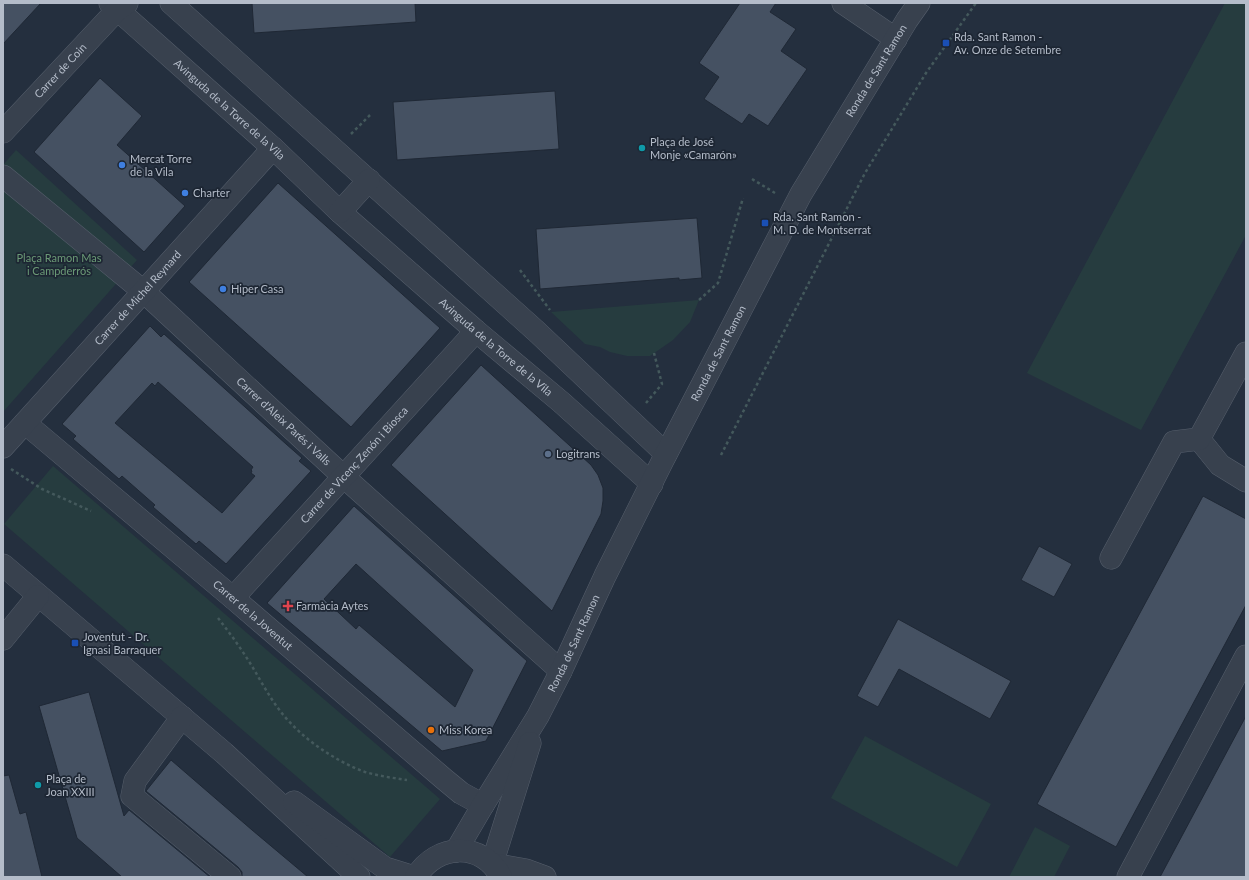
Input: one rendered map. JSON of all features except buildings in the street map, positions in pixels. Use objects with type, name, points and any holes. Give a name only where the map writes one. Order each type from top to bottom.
[{"type":"street","points":[[171,3],[536,331],[666,454]]},
{"type":"street","points":[[843,3],[896,39]]},
{"type":"street","name":"Ronda de Sant Ramon","points":[[456,851],[538,716],[561,671],[605,576],[666,454],[795,205],[907,20],[920,3]]},
{"type":"street","name":"Carrer de Coin","points":[[3,132],[118,5]]},
{"type":"street","name":"Avinguda de la Torre de la Vila","points":[[118,5],[340,212],[476,331],[561,402],[652,484]]},
{"type":"street","name":"Carrer de Michel Reynard","points":[[5,457],[25,423],[273,148]]},
{"type":"street","name":"Carrer d'Aleix Parés i Valls","points":[[3,176],[143,292],[344,476],[561,671]]},
{"type":"street","points":[[340,212],[369,180]]},
{"type":"street","name":"Carrer de Vicenç Zenón i Biosca","points":[[233,598],[476,331]]},
{"type":"street","points":[[1200,438],[1246,353]]},
{"type":"street","points":[[561,402],[584,376]]},
{"type":"street","name":"Carrer de la Joventut","points":[[25,423],[233,598],[444,779],[461,792],[483,805]]},
{"type":"street","points":[[1200,438],[1220,465],[1246,481]]},
{"type":"street","points":[[1111,558],[1174,442],[1200,438]]},
{"type":"street","points":[[3,564],[38,596],[82,631],[224,753],[359,877]]},
{"type":"street","points":[[3,639],[38,596]]},
{"type":"street","points":[[1128,877],[1246,656]]},
{"type":"street","name":"Ronda de Sant Ramon","points":[[496,871],[538,716]]},
{"type":"street","points":[[182,717],[135,781],[132,796],[230,877]]},
{"type":"street","points":[[224,753],[354,844],[385,868],[415,877],[432,859],[445,853],[456,851],[473,852],[486,859],[496,871],[526,870],[545,877]]},
{"type":"path","points":[[721,455],[865,173],[926,73],[976,3]]},
{"type":"path","points":[[752,179],[795,205]]},
{"type":"path","points":[[699,300],[718,283],[744,198]]},
{"type":"path","points":[[520,270],[551,312]]},
{"type":"path","points":[[5,457],[42,489],[98,515]]},
{"type":"path","points":[[217,616],[242,650],[281,712],[297,729],[319,748],[365,772],[389,778],[413,780],[444,779]]},
{"type":"green space","points":[[1225,3],[1246,3],[1246,235],[1141,430],[1027,373]]},
{"type":"green space","name":"Plaça Ramon Mas i Campderrós","points":[[16,150],[137,260],[3,412],[3,165]]},
{"type":"green space","points":[[699,300],[690,322],[673,340],[650,356],[627,356],[610,352],[600,347],[585,344],[551,312]]},
{"type":"green space","points":[[53,466],[440,799],[390,857],[4,524]]},
{"type":"green space","points":[[865,736],[991,804],[957,867],[831,798]]},
{"type":"green space","points":[[1035,827],[1070,846],[1054,877],[1009,877]]},
{"type":"place","name":"Rda. Sant Ramon - Av. Onze de Setembre","points":[[946,43]]},
{"type":"place","name":"Plaça de José Monje «Camarón»","points":[[642,148]]},
{"type":"place","name":"Mercat Torre de la Vila","points":[[122,165]]},
{"type":"place","name":"Charter","points":[[185,193]]},
{"type":"place","name":"Rda. Sant Ramon - M. D. de Montserrat","points":[[765,223]]},
{"type":"place","name":"Hiper Casa","points":[[223,289]]},
{"type":"place","name":"Logitrans","points":[[548,454]]},
{"type":"place","name":"Farmàcia Aytes","points":[[288,606]]},
{"type":"place","name":"Joventut - Dr. Ignasi Barraquer","points":[[75,643]]},
{"type":"place","name":"Miss Korea","points":[[431,730]]},
{"type":"place","name":"Plaça de Joan XXIII","points":[[38,785]]}]
